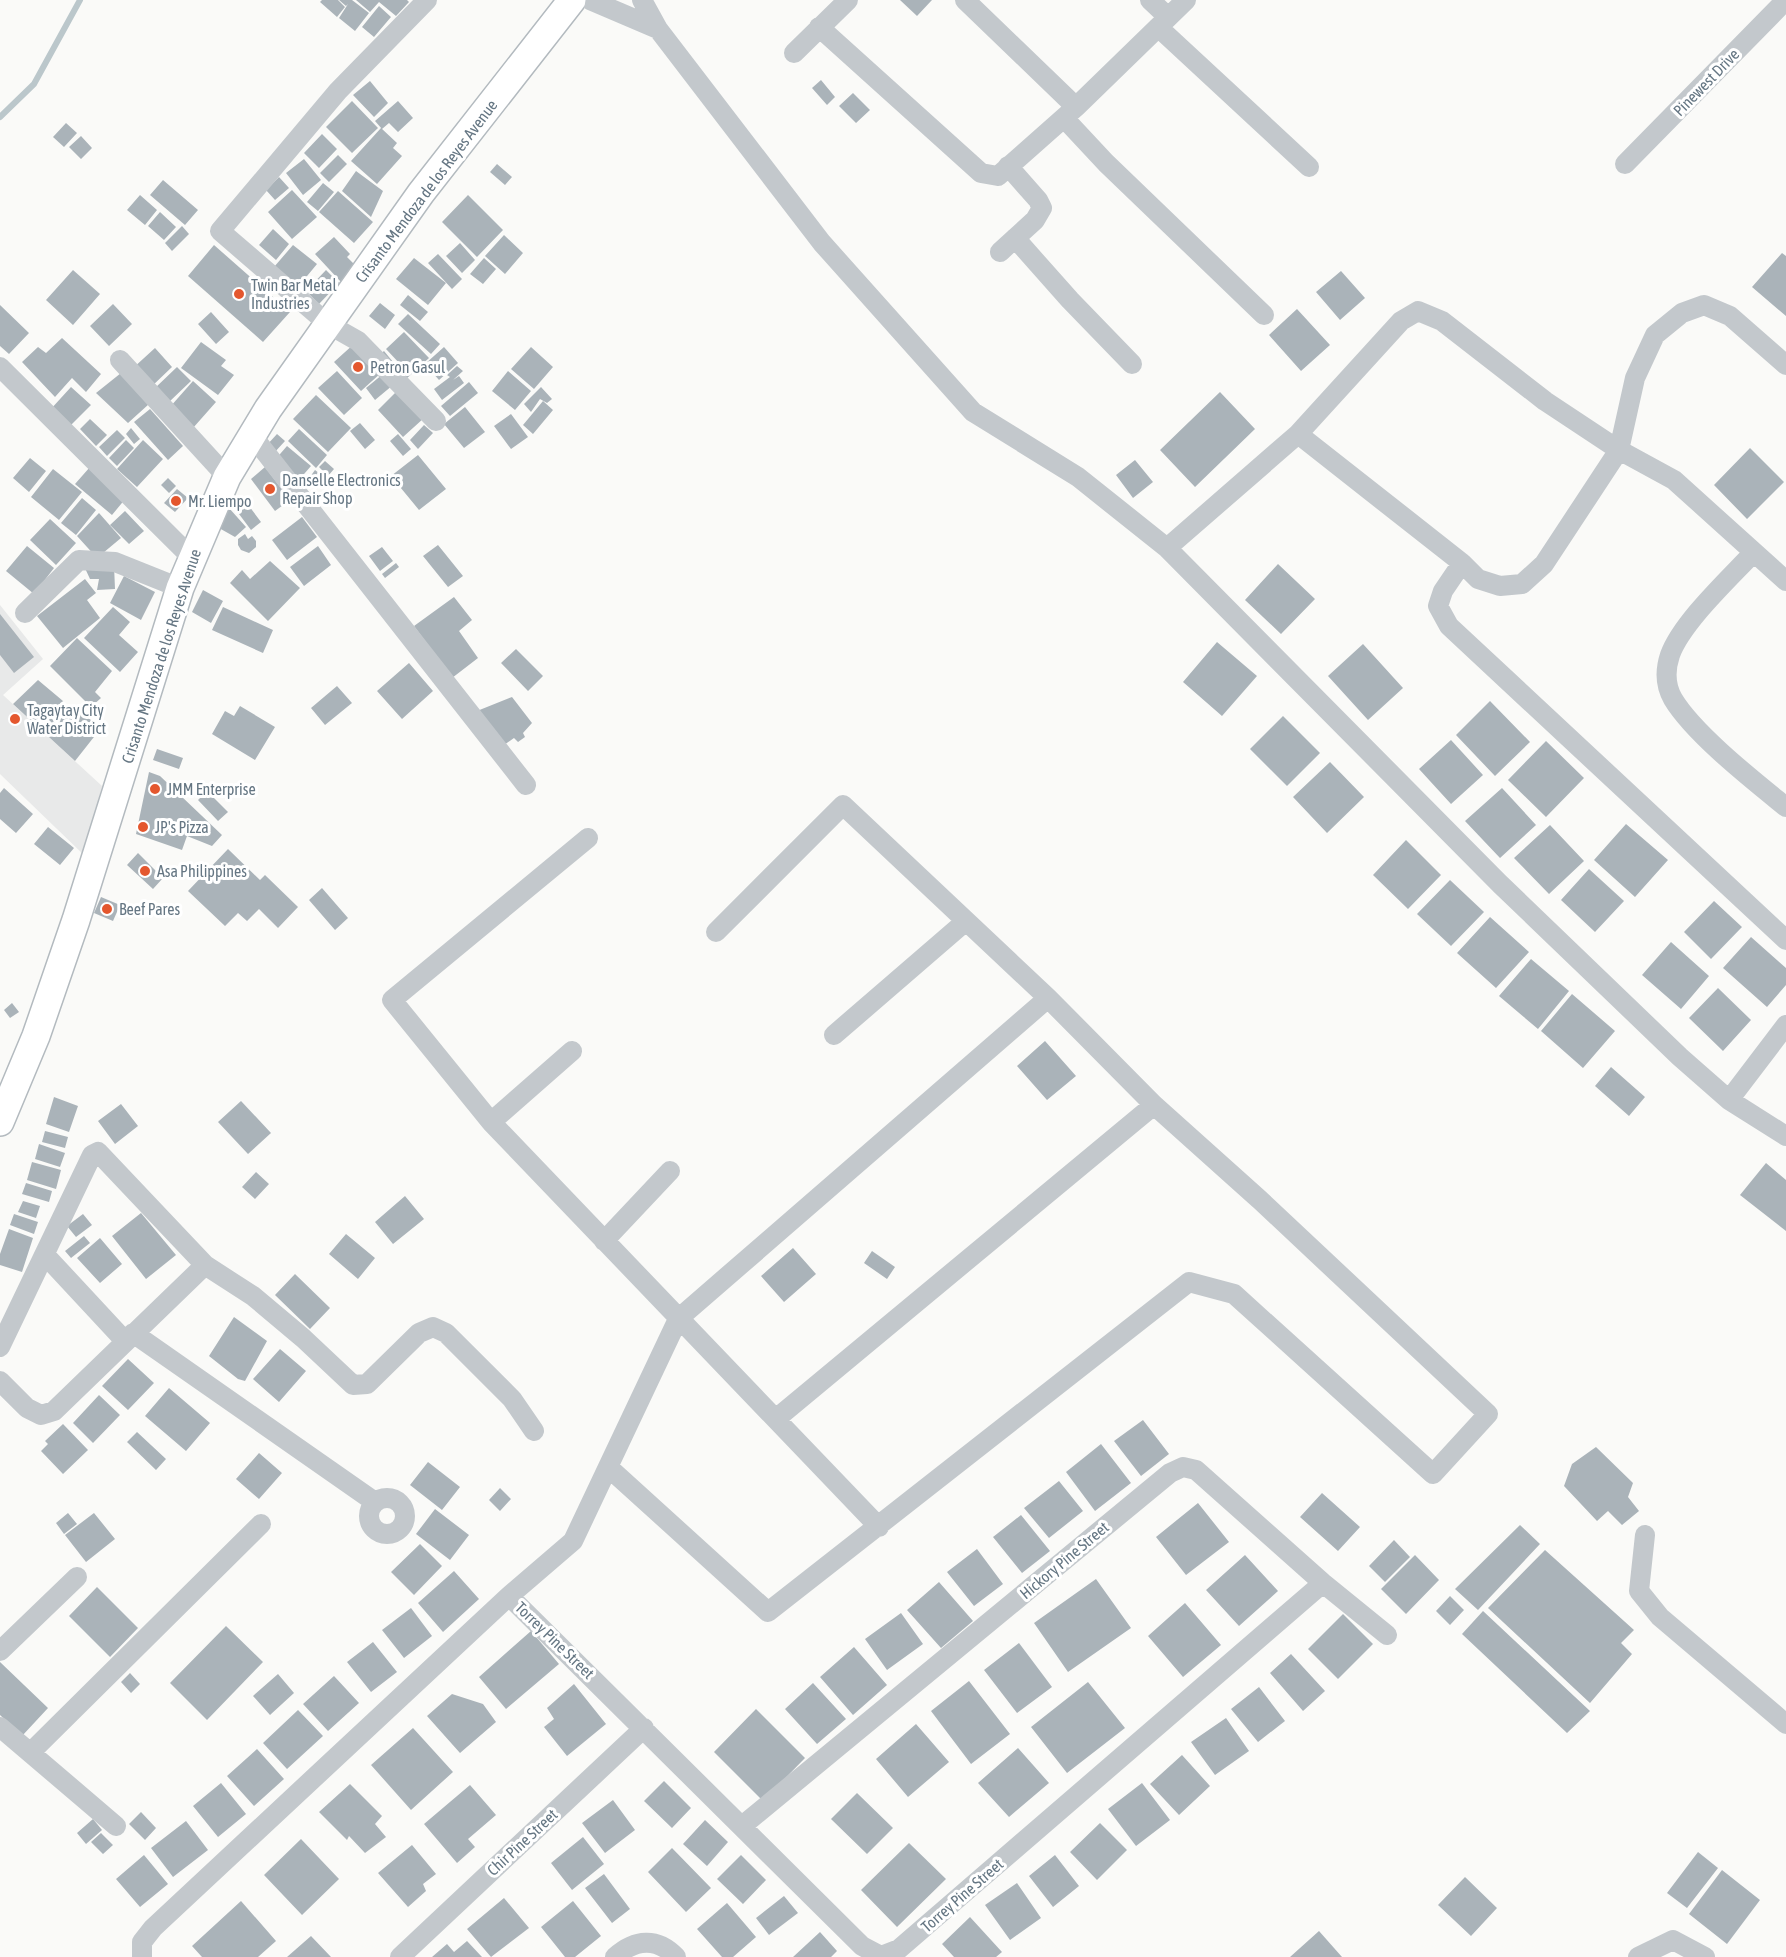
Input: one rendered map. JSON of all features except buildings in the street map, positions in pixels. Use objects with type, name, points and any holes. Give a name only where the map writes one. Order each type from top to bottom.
[{"type":"main road","name":"Crisanto Mendoza de los Reyes Avenue","points":[[0,1122],[36,1036],[76,920],[180,588],[191,557],[227,477],[251,434],[421,193],[572,0]]},
{"type":"street","points":[[427,0],[338,91],[220,231],[328,324],[358,341],[436,421]]},
{"type":"street","points":[[590,0],[658,29]]},
{"type":"street","points":[[642,0],[658,29],[822,243],[974,412],[1078,477],[1167,548],[1500,884],[1680,1057],[1729,1100],[1786,1136]]},
{"type":"street","points":[[794,53],[848,0]]},
{"type":"street","points":[[965,0],[1070,113],[1106,163],[1264,315]]},
{"type":"street","points":[[1150,0],[1163,22],[1309,167]]},
{"type":"street","points":[[819,27],[981,173],[998,176],[1070,113],[1186,0]]},
{"type":"street","name":"Pinewest Drive","points":[[1625,164],[1786,0]]},
{"type":"street","points":[[1000,252],[1035,220],[1042,208],[1038,200],[1008,166]]},
{"type":"street","points":[[1016,238],[1070,300],[1132,364]]},
{"type":"street","points":[[1299,434],[1462,563],[1478,579],[1500,586],[1522,584],[1544,564],[1619,450],[1635,378],[1655,335],[1682,313],[1704,305],[1730,316],[1786,365]]},
{"type":"street","points":[[1167,548],[1299,434],[1401,321],[1418,310],[1442,321],[1545,401],[1619,450],[1674,480],[1786,581]]},
{"type":"street","points":[[120,360],[227,477]]},
{"type":"street","points":[[0,368],[191,557]]},
{"type":"street","points":[[251,434],[526,785]]},
{"type":"street","points":[[1754,552],[1691,621],[1671,653],[1665,675],[1672,698],[1691,721],[1754,782],[1786,807]]},
{"type":"street","points":[[25,613],[78,560],[115,562],[180,588]]},
{"type":"street","points":[[1462,563],[1443,591],[1438,606],[1449,626],[1786,940]]},
{"type":"street","points":[[608,1467],[768,1612],[1189,1282],[1234,1294],[1433,1474],[1488,1414],[1260,1200],[1154,1105],[1048,998],[843,805],[716,932]]},
{"type":"street","points":[[588,838],[392,1000],[491,1122],[879,1527]]},
{"type":"street","points":[[834,1035],[966,921]]},
{"type":"street","points":[[142,1957],[142,1942],[153,1928],[509,1596],[573,1541],[678,1319],[1048,998]]},
{"type":"street","points":[[1729,1100],[1786,1025]]},
{"type":"street","points":[[491,1122],[572,1051]]},
{"type":"street","points":[[777,1418],[1154,1105]]},
{"type":"street","points":[[0,1347],[46,1256],[92,1155],[98,1152],[205,1265],[253,1296],[303,1338],[353,1385],[367,1384],[419,1333],[433,1327],[446,1333],[512,1399],[534,1431]]},
{"type":"street","points":[[604,1241],[670,1171]]},
{"type":"street","points":[[46,1256],[129,1337],[375,1502]]},
{"type":"street","points":[[0,1381],[27,1408],[42,1415],[54,1411],[205,1265]]},
{"type":"street","name":"Hickory Pine Street","points":[[742,1826],[1170,1473],[1184,1467],[1196,1470],[1323,1583],[1387,1635]]},
{"type":"street","points":[[31,1752],[261,1524]]},
{"type":"street","points":[[1644,1535],[1639,1591],[1660,1617],[1786,1724]]},
{"type":"street","points":[[0,1651],[77,1576]]},
{"type":"street","name":"Torrey Pine Street","points":[[509,1596],[862,1946],[881,1956],[899,1949],[1323,1583]]},
{"type":"street","points":[[0,1727],[116,1826]]},
{"type":"street","name":"Chir Pine Street","points":[[400,1957],[644,1728]]},
{"type":"street","points":[[1638,1957],[1673,1940],[1705,1957]]},
{"type":"street","points":[[615,1957],[635,1943],[646,1941],[657,1944],[676,1957]]},
{"type":"shaded area","name":"Tagaytay City Water District","points":[[0,605],[43,659],[3,695],[102,786],[84,855],[0,774]]},
{"type":"waterway","points":[[0,117],[34,84],[80,0]]},
{"type":"place","name":"Twin Bar Metal Industries","points":[[239,294]]},
{"type":"place","name":"Petron Gasul","points":[[358,367]]},
{"type":"place","name":"Danselle Electronics Repair Shop","points":[[270,489]]},
{"type":"place","name":"Mr. Liempo","points":[[176,501]]},
{"type":"place","name":"Tagaytay City Water District","points":[[15,719]]},
{"type":"place","name":"JMM Enterprise","points":[[155,789]]},
{"type":"place","name":"JP's Pizza","points":[[143,827]]},
{"type":"place","name":"Asa Philippines","points":[[145,871]]},
{"type":"place","name":"Beef Pares","points":[[107,909]]}]
